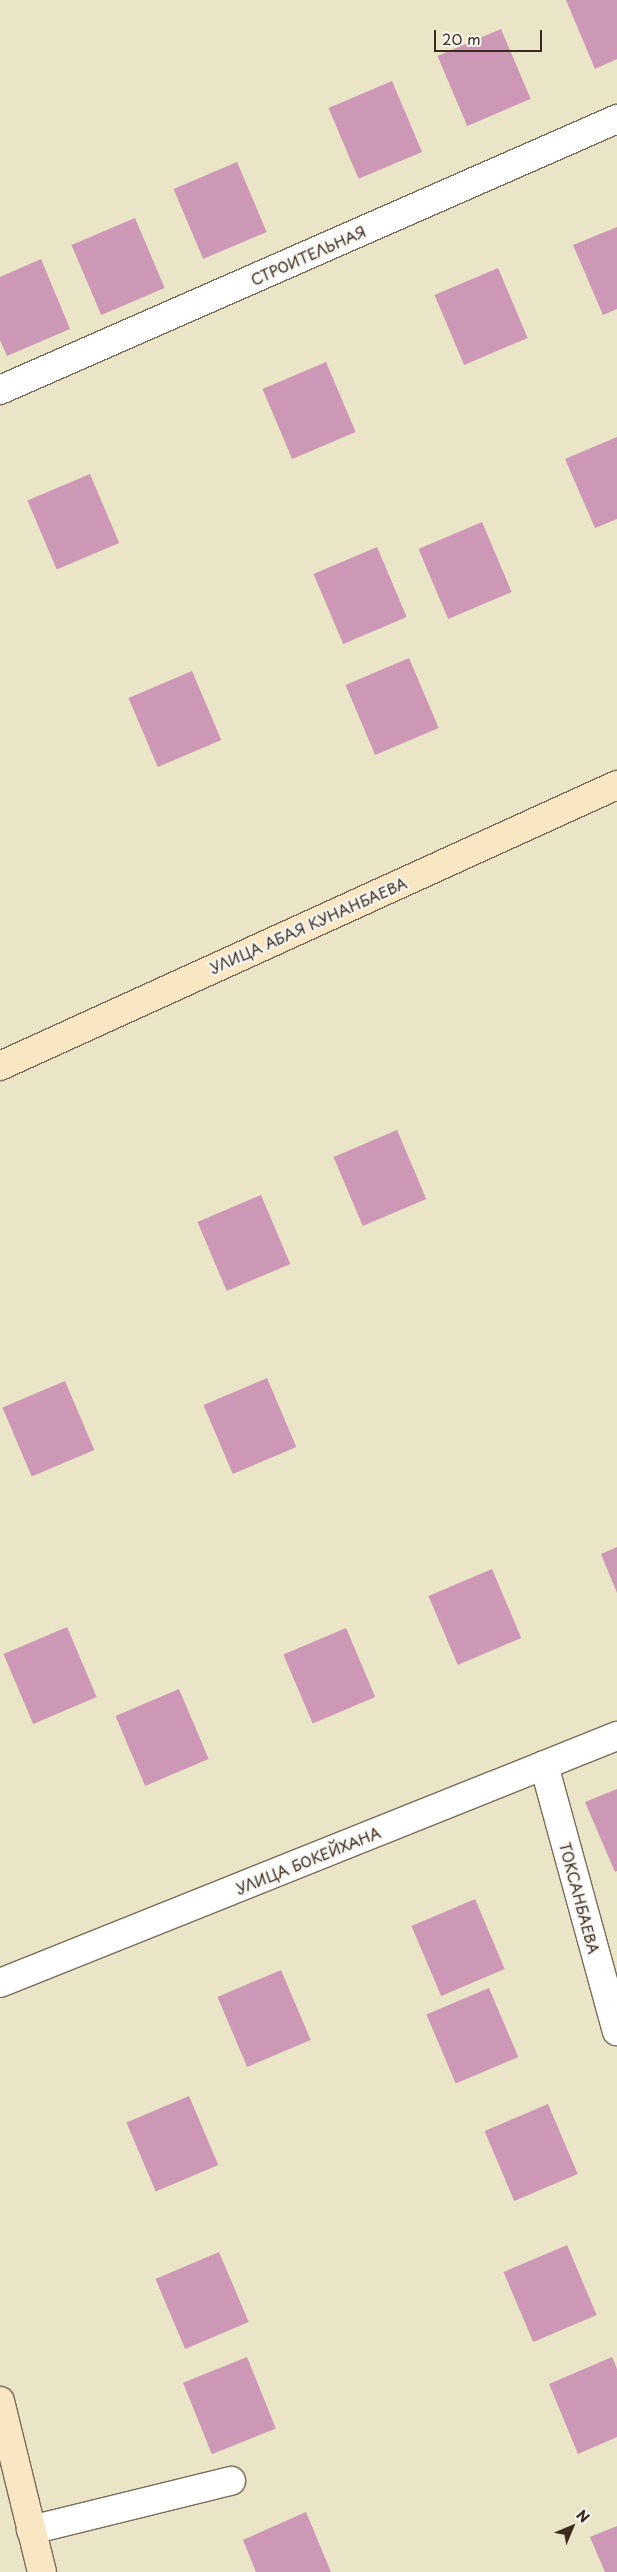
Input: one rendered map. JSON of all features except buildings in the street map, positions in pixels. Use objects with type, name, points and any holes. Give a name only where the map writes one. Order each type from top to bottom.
[{"type":"street","name":"СТРОИТЕЛЬНАЯ","points":[[0,390],[617,119]]},
{"type":"street","name":"УЛИЦА АБАЯ КУНАНБАЕВА","points":[[0,1066],[617,785]]},
{"type":"street","name":"УЛИЦА БОКЕЙХАНА","points":[[0,1983],[617,1736]]},
{"type":"street","name":"ТОКСАНБАЕВА","points":[[544,1766],[617,2031]]},
{"type":"street","points":[[0,2401],[42,2572]]},
{"type":"street","points":[[31,2530],[231,2481]]}]
